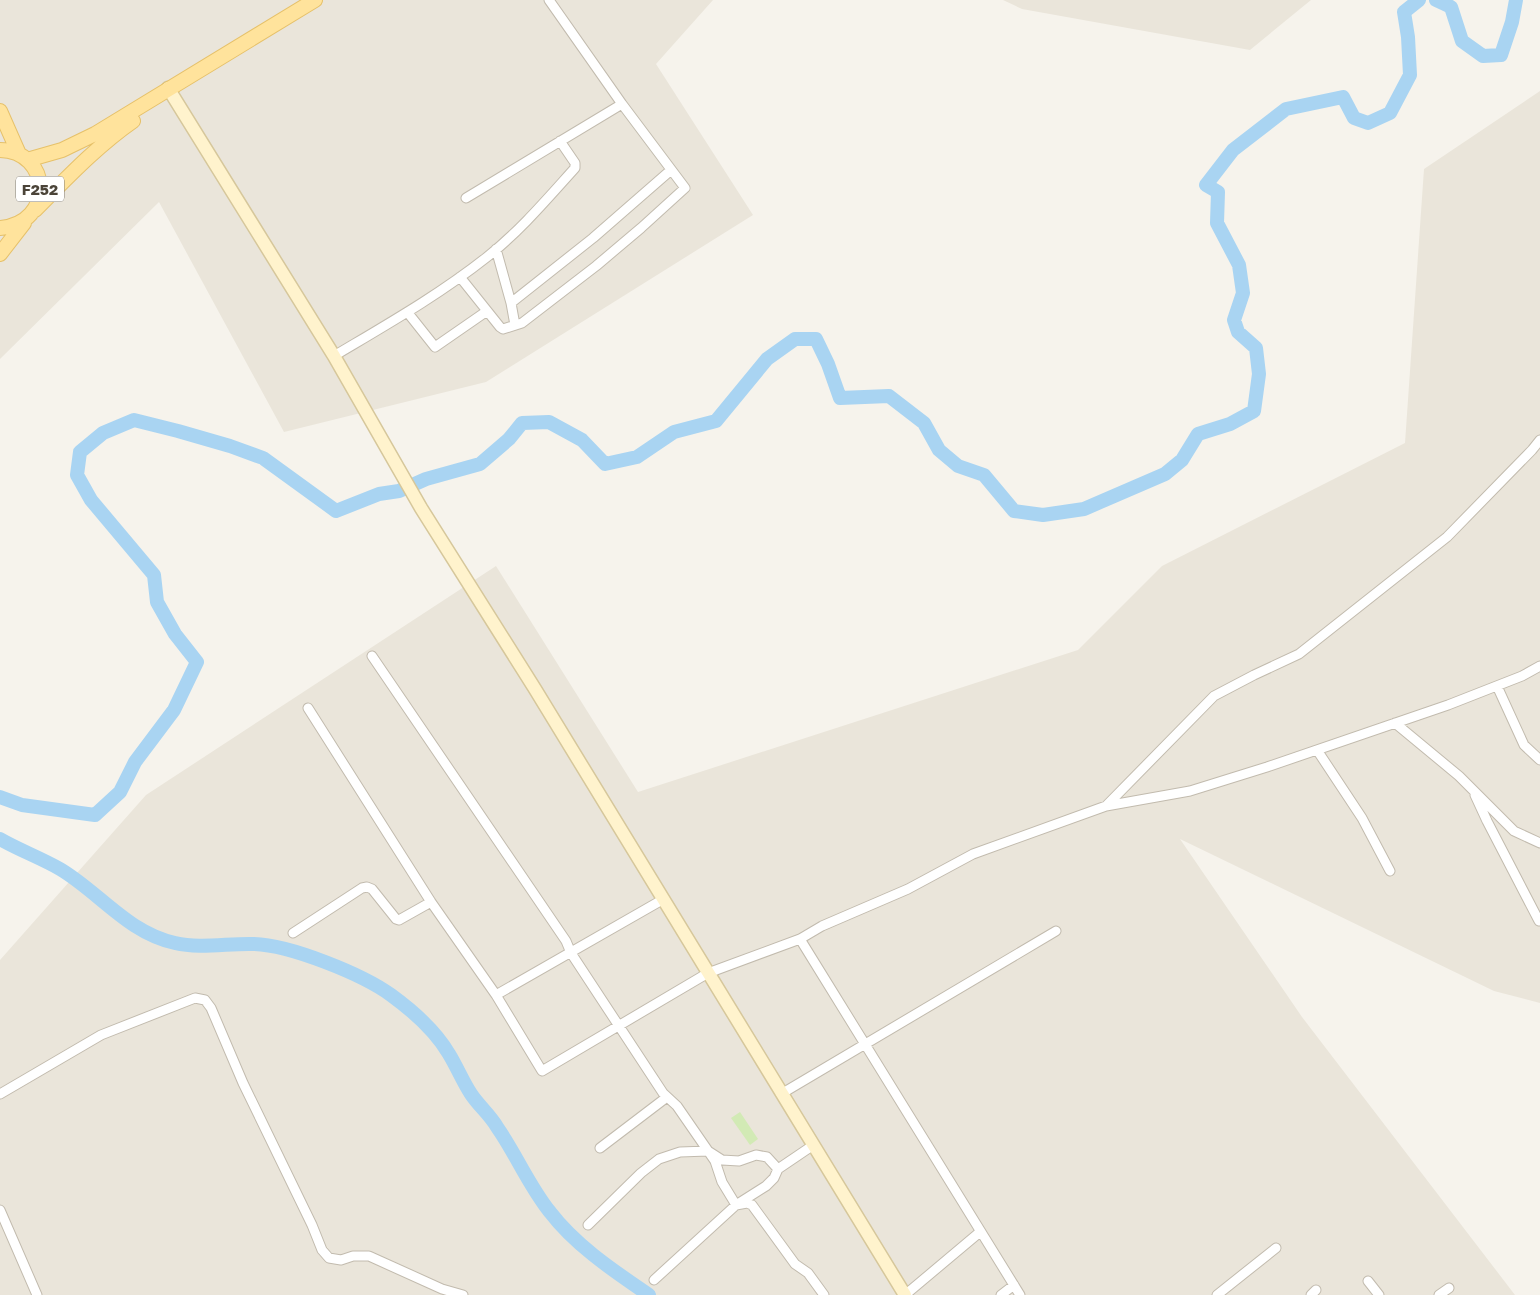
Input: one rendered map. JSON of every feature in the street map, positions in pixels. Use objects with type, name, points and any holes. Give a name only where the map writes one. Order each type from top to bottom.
[{"type":"main road","points":[[23,157],[75,145],[170,91],[315,0]]},
{"type":"main road","points":[[31,215],[119,130],[170,91]]},
{"type":"main road","name":"F252","points":[[0,111],[23,157],[36,171],[40,184],[40,197],[31,215],[0,254]]},
{"type":"main road","name":"F252","points":[[0,150],[8,150],[23,157]]},
{"type":"main road","name":"F252","points":[[0,228],[13,227],[31,215]]},
{"type":"street","points":[[460,277],[503,329],[522,323],[596,266],[686,188],[670,170],[622,104],[550,0]]},
{"type":"street","points":[[170,91],[334,356],[421,508],[535,689],[662,900],[905,1295],[980,1232]]},
{"type":"street","points":[[466,198],[622,104]]},
{"type":"street","points":[[334,356],[408,312],[460,277],[496,249],[530,218],[575,168],[575,163],[560,141]]},
{"type":"street","points":[[511,303],[593,238],[670,170]]},
{"type":"street","points":[[496,249],[515,325]]},
{"type":"street","points":[[408,312],[435,348],[487,311]]},
{"type":"street","points":[[1106,806],[1214,696],[1299,654],[1447,537],[1526,457],[1540,440]]},
{"type":"street","points":[[372,656],[566,941],[571,953],[618,1026],[715,1161],[722,1182],[736,1205]]},
{"type":"street","points":[[308,708],[431,902],[496,995],[542,1071],[708,973],[800,939],[822,926],[908,889],[973,854],[1106,806],[1190,791],[1317,750],[1497,686],[1540,666]]},
{"type":"street","points":[[1497,686],[1524,744],[1540,760]]},
{"type":"street","points":[[1396,723],[1459,776],[1514,831],[1540,843]]},
{"type":"street","points":[[1317,750],[1362,818],[1390,871]]},
{"type":"street","points":[[1473,790],[1487,822],[1539,921]]},
{"type":"street","points":[[293,933],[362,888],[372,889],[396,919],[399,920],[431,902]]},
{"type":"street","points":[[496,995],[662,900]]},
{"type":"street","points":[[781,1094],[1056,930]]},
{"type":"street","points":[[800,939],[1020,1295]]},
{"type":"street","points":[[0,1094],[101,1034],[196,998],[206,1000],[322,1250],[330,1258],[341,1260],[353,1256],[369,1256],[442,1289],[463,1295]]},
{"type":"street","points":[[600,1148],[667,1096]]},
{"type":"street","points":[[654,1280],[736,1205],[766,1186],[774,1178],[778,1169],[810,1148]]},
{"type":"street","points":[[588,1225],[640,1173],[660,1159],[680,1152],[708,1151],[722,1160],[739,1161],[756,1155],[767,1157],[778,1169]]},
{"type":"street","points":[[736,1205],[747,1203],[752,1205],[795,1264],[808,1273],[824,1295]]},
{"type":"street","points":[[0,1210],[37,1295]]},
{"type":"street","points":[[1217,1295],[1276,1248]]},
{"type":"street","points":[[1368,1281],[1379,1295]]},
{"type":"street","points":[[1002,1295],[1014,1285]]},
{"type":"street","points":[[1439,1295],[1449,1288]]},
{"type":"shaded area","points":[[0,0],[713,0],[656,64],[753,215],[486,382],[284,432],[159,202],[0,359]]},
{"type":"shaded area","points":[[1003,0],[1311,0],[1250,50],[1022,9]]},
{"type":"shaded area","points":[[1540,91],[1540,1003],[1494,991],[1180,839],[1302,1017],[1515,1295],[0,1295],[0,960],[146,795],[496,566],[638,792],[1078,650],[1162,566],[1405,443],[1424,169]]},
{"type":"green space","points":[[740,1112],[758,1139],[750,1145],[731,1118]]},
{"type":"waterway","points":[[0,797],[22,805],[95,815],[120,792],[135,762],[174,710],[197,662],[175,634],[157,602],[154,575],[91,500],[77,475],[80,452],[103,433],[134,420],[230,446],[263,458],[336,511],[379,494],[399,491],[426,479],[480,464],[509,439],[522,423],[549,422],[582,440],[605,464],[637,457],[674,432],[716,421],[767,359],[795,339],[816,339],[828,364],[840,398],[889,396],[924,423],[939,450],[958,466],[984,475],[1014,511],[1043,515],[1084,509],[1165,474],[1182,460],[1198,434],[1230,424],[1254,411],[1259,374],[1256,348],[1238,332],[1234,320],[1243,293],[1239,265],[1217,223],[1218,192],[1206,185],[1233,150],[1286,109],[1343,97],[1354,118],[1368,123],[1390,113],[1410,75],[1408,37],[1404,12],[1419,0]]},
{"type":"waterway","points":[[1436,0],[1451,7],[1462,41],[1483,56],[1501,55],[1512,22],[1516,0]]},
{"type":"waterway","points":[[0,839],[60,869],[128,921],[158,938],[185,945],[254,944],[287,949],[344,970],[391,995],[423,1021],[443,1045],[465,1085],[494,1123],[536,1192],[560,1224],[596,1257],[649,1295]]}]
